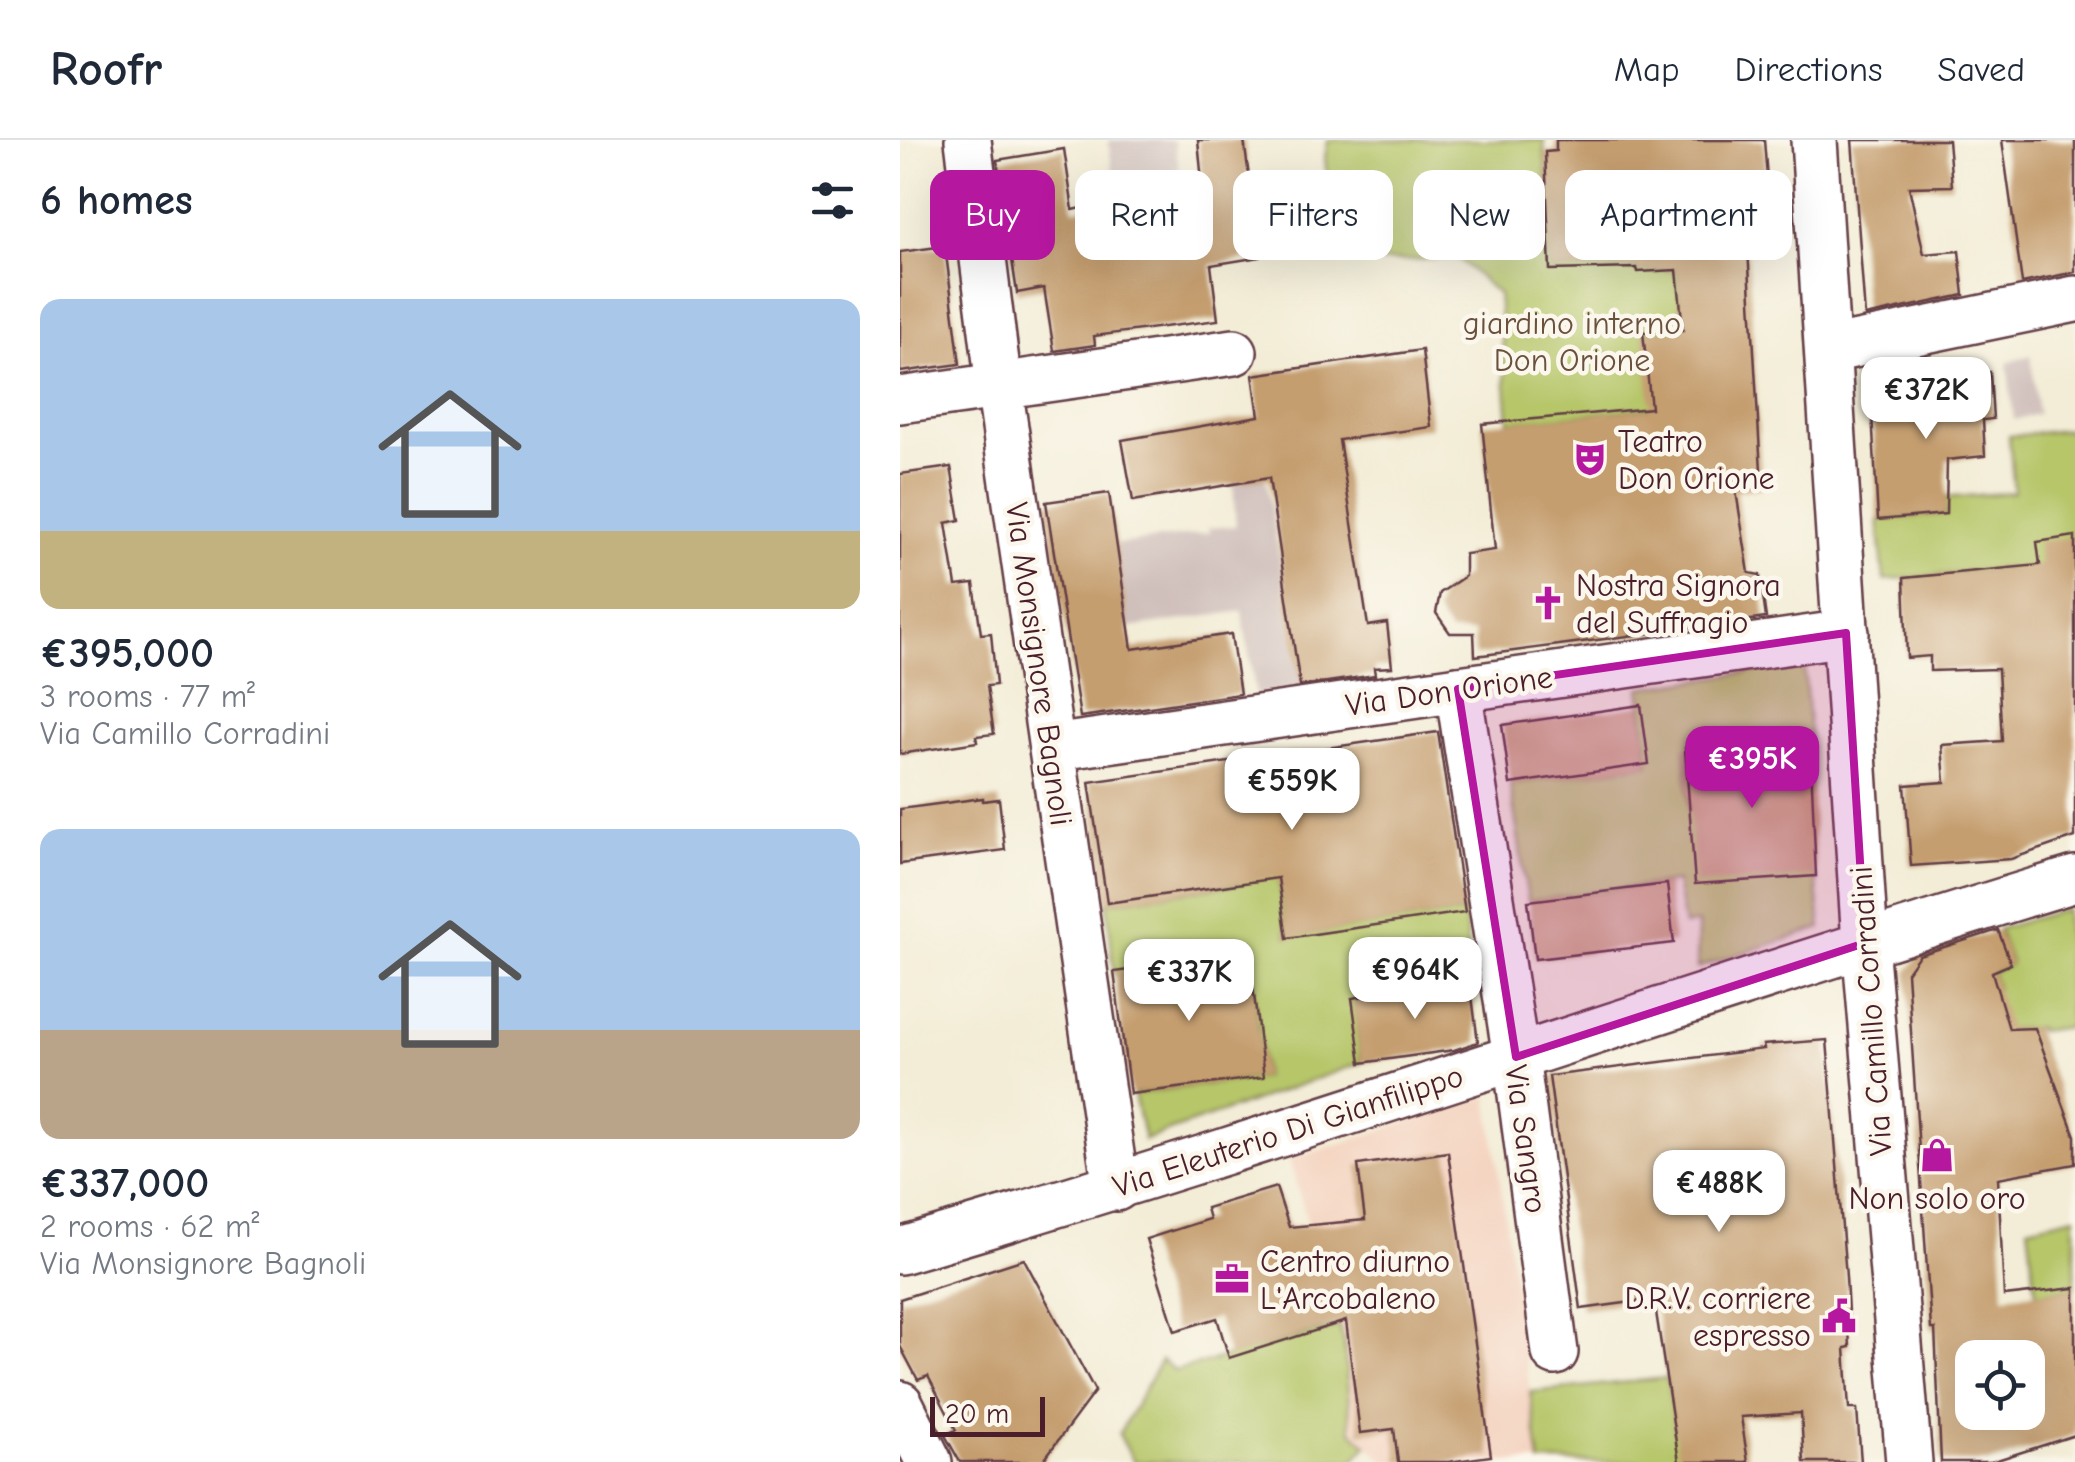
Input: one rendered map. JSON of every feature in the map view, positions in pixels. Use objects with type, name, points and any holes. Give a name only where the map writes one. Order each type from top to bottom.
[{"type":"street","name":"Via Monsignore Bagnoli","points":[[968,140],[999,386],[1116,1188]]},
{"type":"street","name":"Via Camillo Corradini","points":[[1814,140],[1865,943],[1908,1462]]},
{"type":"street","points":[[1829,350],[2075,299]]},
{"type":"street","points":[[900,400],[1234,352]]},
{"type":"street","name":"Via Don Orione","points":[[1052,748],[1846,633]]},
{"type":"street","name":"Via Sangro","points":[[1458,689],[1516,1057],[1554,1352]]},
{"type":"street","name":"Via Eleuterio Di Gianfilippo","points":[[900,1251],[1116,1188],[2075,878]]},
{"type":"street","points":[[900,1404],[930,1462]]},
{"type":"highlighted area","points":[[1846,633],[1865,943],[1516,1057],[1458,689]]},
{"type":"shaded area","points":[[1108,140],[1174,140],[1179,170],[1113,170]]},
{"type":"shaded area","points":[[2031,355],[2038,414],[2014,420],[2007,363]]},
{"type":"shaded area","points":[[1259,437],[1301,690],[1256,696],[1242,611],[1129,628],[1117,544],[1236,526],[1233,484]]},
{"type":"shaded area","points":[[1488,1096],[1540,1462],[1387,1462],[1351,1430],[1344,1344],[1289,1160]]},
{"type":"green space","name":"giardino interno Don Orione","points":[[1328,140],[1544,140],[1550,270],[1677,270],[1683,330],[1643,332],[1671,406],[1509,422],[1498,294],[1460,260],[1545,260],[1545,170],[1413,170],[1413,260],[1367,262],[1393,260],[1393,170],[1326,170]]},
{"type":"green space","points":[[2075,429],[2075,536],[2051,644],[2018,661],[2008,568],[1884,580],[1878,520],[1946,514],[1945,498],[2014,492],[2009,436]]},
{"type":"green space","points":[[1804,664],[1810,739],[1685,749],[1689,810],[1816,876],[1821,928],[1697,968],[1698,923],[1684,926],[1676,882],[1528,901],[1510,784],[1649,764],[1640,688]]},
{"type":"green space","points":[[1261,758],[1287,937],[1465,912],[1470,981],[1353,997],[1361,1063],[1144,1140],[1134,1094],[1264,1077],[1249,954],[1114,973],[1107,903],[1239,884],[1222,763]]},
{"type":"green space","points":[[2066,909],[2070,1027],[1960,1031],[1997,989],[1992,972],[2011,964],[1998,929]]},
{"type":"green space","points":[[2075,1216],[2075,1288],[2036,1293],[2028,1227]]},
{"type":"green space","points":[[1339,1326],[1351,1430],[1367,1445],[1352,1462],[1134,1462],[1119,1434],[1161,1360],[1175,1371]]},
{"type":"green space","points":[[1666,1378],[1681,1462],[1540,1462],[1530,1392]]},
{"type":"building","points":[[1198,140],[1244,140],[1248,170],[1233,170],[1233,260],[1242,260],[1211,265],[1218,320],[1094,336],[1095,345],[1054,351],[1044,288],[1017,293],[1012,260],[1055,260],[1055,170],[999,170],[997,160],[1064,149],[1075,210],[1075,260],[1213,260],[1213,170],[1201,170]]},
{"type":"building","points":[[1556,140],[1764,140],[1766,170],[1565,170],[1565,260],[1749,260],[1762,488],[1736,491],[1749,573],[1760,575],[1766,618],[1475,656],[1474,633],[1450,633],[1436,613],[1440,593],[1465,576],[1465,554],[1495,550],[1482,424],[1651,408],[1643,332],[1683,330],[1677,270],[1550,270],[1545,152],[1556,151]]},
{"type":"building","points":[[1852,140],[1948,140],[1952,186],[1909,187],[1924,254],[1959,251],[1964,295],[1865,316]]},
{"type":"building","points":[[2002,140],[2075,140],[2075,272],[2022,283]]},
{"type":"building","points":[[930,248],[930,260],[947,260],[960,364],[900,372],[900,252]]},
{"type":"building","points":[[1422,350],[1431,427],[1339,440],[1368,626],[1387,623],[1392,667],[1374,668],[1375,675],[1300,686],[1269,478],[1133,501],[1122,440],[1259,416],[1253,375]]},
{"type":"building","points":[[1990,372],[1993,419],[1983,420],[1985,456],[1947,460],[1946,514],[1878,520],[1871,395]]},
{"type":"building","points":[[951,467],[960,520],[946,523],[956,586],[974,584],[981,634],[991,633],[996,685],[987,686],[994,734],[976,736],[977,742],[900,754],[900,474]]},
{"type":"building","points":[[1109,493],[1132,649],[1231,634],[1240,694],[1080,717],[1046,502]]},
{"type":"building","points":[[2075,536],[2075,837],[2011,859],[1911,866],[1905,785],[1945,782],[1942,745],[2002,741],[1998,669],[1930,671],[1930,656],[1907,658],[1904,578],[2040,565],[2037,542]]},
{"type":"building","points":[[1641,705],[1649,764],[1510,784],[1502,725]]},
{"type":"building","points":[[1438,732],[1465,912],[1287,938],[1278,878],[1107,903],[1089,782]]},
{"type":"building","points":[[1810,739],[1816,876],[1695,884],[1685,748]]},
{"type":"building","points":[[999,799],[1005,850],[900,864],[900,809]]},
{"type":"building","points":[[1667,884],[1674,943],[1535,959],[1528,901]]},
{"type":"building","points":[[1998,930],[2011,964],[1992,972],[2009,1029],[2035,1028],[2075,1136],[2075,1164],[1998,1178],[2004,1296],[2075,1288],[2075,1435],[1991,1462],[1941,1462],[1935,1329],[1931,1329],[1907,972],[1919,955]]},
{"type":"building","points":[[1249,953],[1264,1077],[1130,1094],[1114,972]]},
{"type":"building","points":[[1470,981],[1478,1042],[1454,1050],[1361,1063],[1352,998]]},
{"type":"building","points":[[1827,1040],[1846,1277],[1849,1409],[1857,1409],[1861,1462],[1804,1462],[1801,1413],[1741,1417],[1748,1462],[1679,1462],[1654,1299],[1581,1309],[1549,1076],[1764,1049],[1763,1045]]},
{"type":"building","points":[[1448,1152],[1491,1456],[1448,1462],[1398,1462],[1394,1429],[1360,1433],[1346,1321],[1229,1358],[1217,1318],[1175,1331],[1146,1239],[1209,1219],[1206,1208],[1276,1187],[1289,1227],[1365,1220],[1358,1165]]},
{"type":"building","points":[[1024,1259],[1095,1391],[1042,1462],[960,1462],[945,1435],[956,1430],[928,1376],[918,1380],[900,1346],[900,1299]]},
{"type":"place","name":"Teatro Don Orione","points":[[1590,459]]},
{"type":"place","name":"Nostra Signora del Suffragio","points":[[1548,603]]},
{"type":"place","name":"Non solo oro","points":[[1937,1155]]},
{"type":"place","name":"Centro diurno L'Arcobaleno","points":[[1232,1279]]},
{"type":"place","name":"D.R.V. corriere espresso","points":[[1839,1316]]}]
